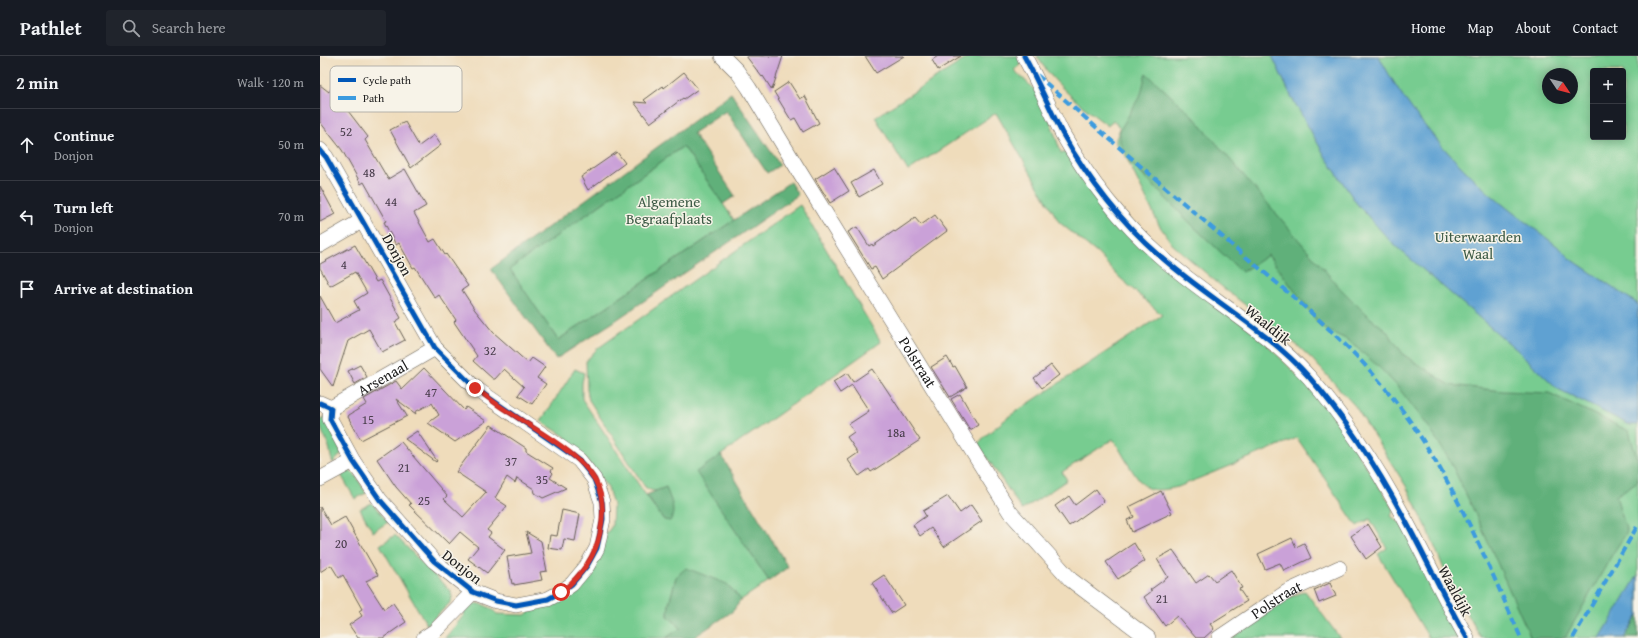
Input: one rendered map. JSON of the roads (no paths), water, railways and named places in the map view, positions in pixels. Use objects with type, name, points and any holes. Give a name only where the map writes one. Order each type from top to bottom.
[{"type":"street","name":"Polstraat","points":[[722,56],[737,71],[749,88],[1010,512],[1071,580],[1148,638]]},
{"type":"street","name":"Waaldijk","points":[[1024,56],[1076,156],[1094,182],[1135,232],[1182,275],[1268,338],[1308,376],[1326,398],[1385,484],[1467,638]]},
{"type":"street","name":"Donjon","points":[[320,150],[326,157],[363,220],[436,348],[475,388],[579,460],[594,479],[602,502],[604,519],[597,548],[586,566],[572,584],[548,599],[516,605],[496,601],[473,592],[434,561],[380,500],[353,461],[330,419],[326,406]]},
{"type":"street","points":[[320,245],[363,220]]},
{"type":"street","name":"Arsenaal","points":[[326,406],[436,348]]},
{"type":"street","points":[[320,479],[353,461]]},
{"type":"street","name":"Polstraat","points":[[1218,638],[1287,592],[1339,568]]},
{"type":"street","points":[[424,638],[435,630],[473,592]]},
{"type":"water","points":[[1272,56],[1379,56],[1399,90],[1423,123],[1449,154],[1478,183],[1508,209],[1561,249],[1571,259],[1638,304],[1638,425],[1630,425],[1558,389],[1517,350],[1392,243],[1357,204],[1325,156],[1292,98]]},
{"type":"water","points":[[1638,575],[1638,615],[1624,638],[1600,638]]},
{"type":"park label","name":"Algemene Begraafplaats","points":[[669,210]]},
{"type":"park label","name":"Uiterwaarden Waal","points":[[1478,246]]}]
